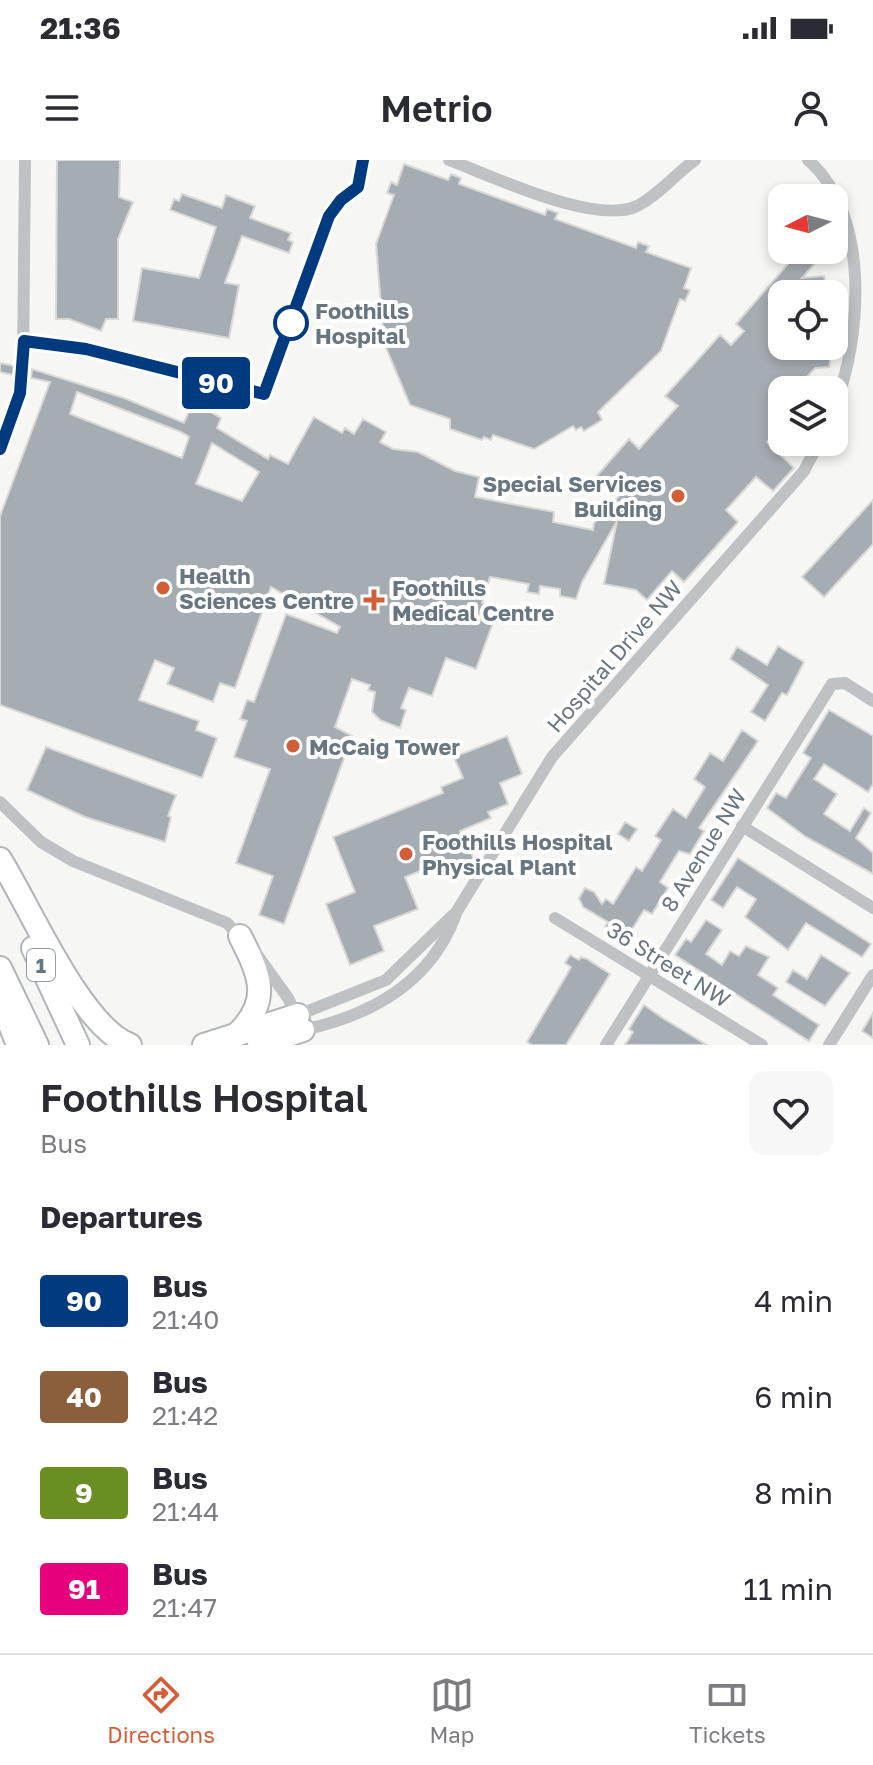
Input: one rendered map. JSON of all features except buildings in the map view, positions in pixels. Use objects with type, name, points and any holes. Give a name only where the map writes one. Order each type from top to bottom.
[{"type":"highway","points":[[0,859],[56,961],[100,1024],[130,1045]]},
{"type":"highway","name":"1","points":[[0,887],[54,989],[78,1045]]},
{"type":"highway","points":[[234,1037],[256,1014],[260,991],[259,977],[240,936]]},
{"type":"highway","name":"1","points":[[0,968],[37,1045]]},
{"type":"highway","points":[[0,999],[18,1045]]},
{"type":"highway","points":[[204,1045],[300,1022]]},
{"type":"highway","points":[[259,1045],[300,1022]]},
{"type":"street","points":[[0,449],[18,400],[22,372],[25,160]]},
{"type":"street","points":[[449,160],[576,205],[614,211],[635,207],[650,198],[695,160]]},
{"type":"street","points":[[808,160],[834,193],[842,215],[856,281],[846,376]]},
{"type":"street","name":"Hospital Drive NW","points":[[300,1022],[363,1011],[400,991],[432,961],[448,937],[457,911],[552,757],[804,471],[812,456]]},
{"type":"street","name":"8 Avenue NW","points":[[606,1045],[832,684],[838,682],[873,701]]},
{"type":"street","points":[[0,802],[16,820],[60,854],[227,923],[261,957],[300,1022]]},
{"type":"street","points":[[742,826],[873,908]]},
{"type":"street","name":"Hospital Drive NW","points":[[300,1022],[386,980],[457,911]]},
{"type":"street","name":"36 Street NW","points":[[555,918],[762,1045]]},
{"type":"street","points":[[829,1045],[873,975]]},
{"type":"bus line","name":"90","points":[[0,449],[20,393],[24,341],[86,349],[264,394],[329,216],[341,200],[358,187],[363,160]]},
{"type":"place","name":"Foothills Hospital","points":[[291,323]]},
{"type":"place","name":"Special Services Building","points":[[678,496]]},
{"type":"place","name":"Health Sciences Centre","points":[[163,588]]},
{"type":"place","name":"Foothills Medical Centre","points":[[374,600]]},
{"type":"place","name":"McCaig Tower","points":[[293,746]]},
{"type":"place","name":"Foothills Hospital Physical Plant","points":[[406,854]]}]
